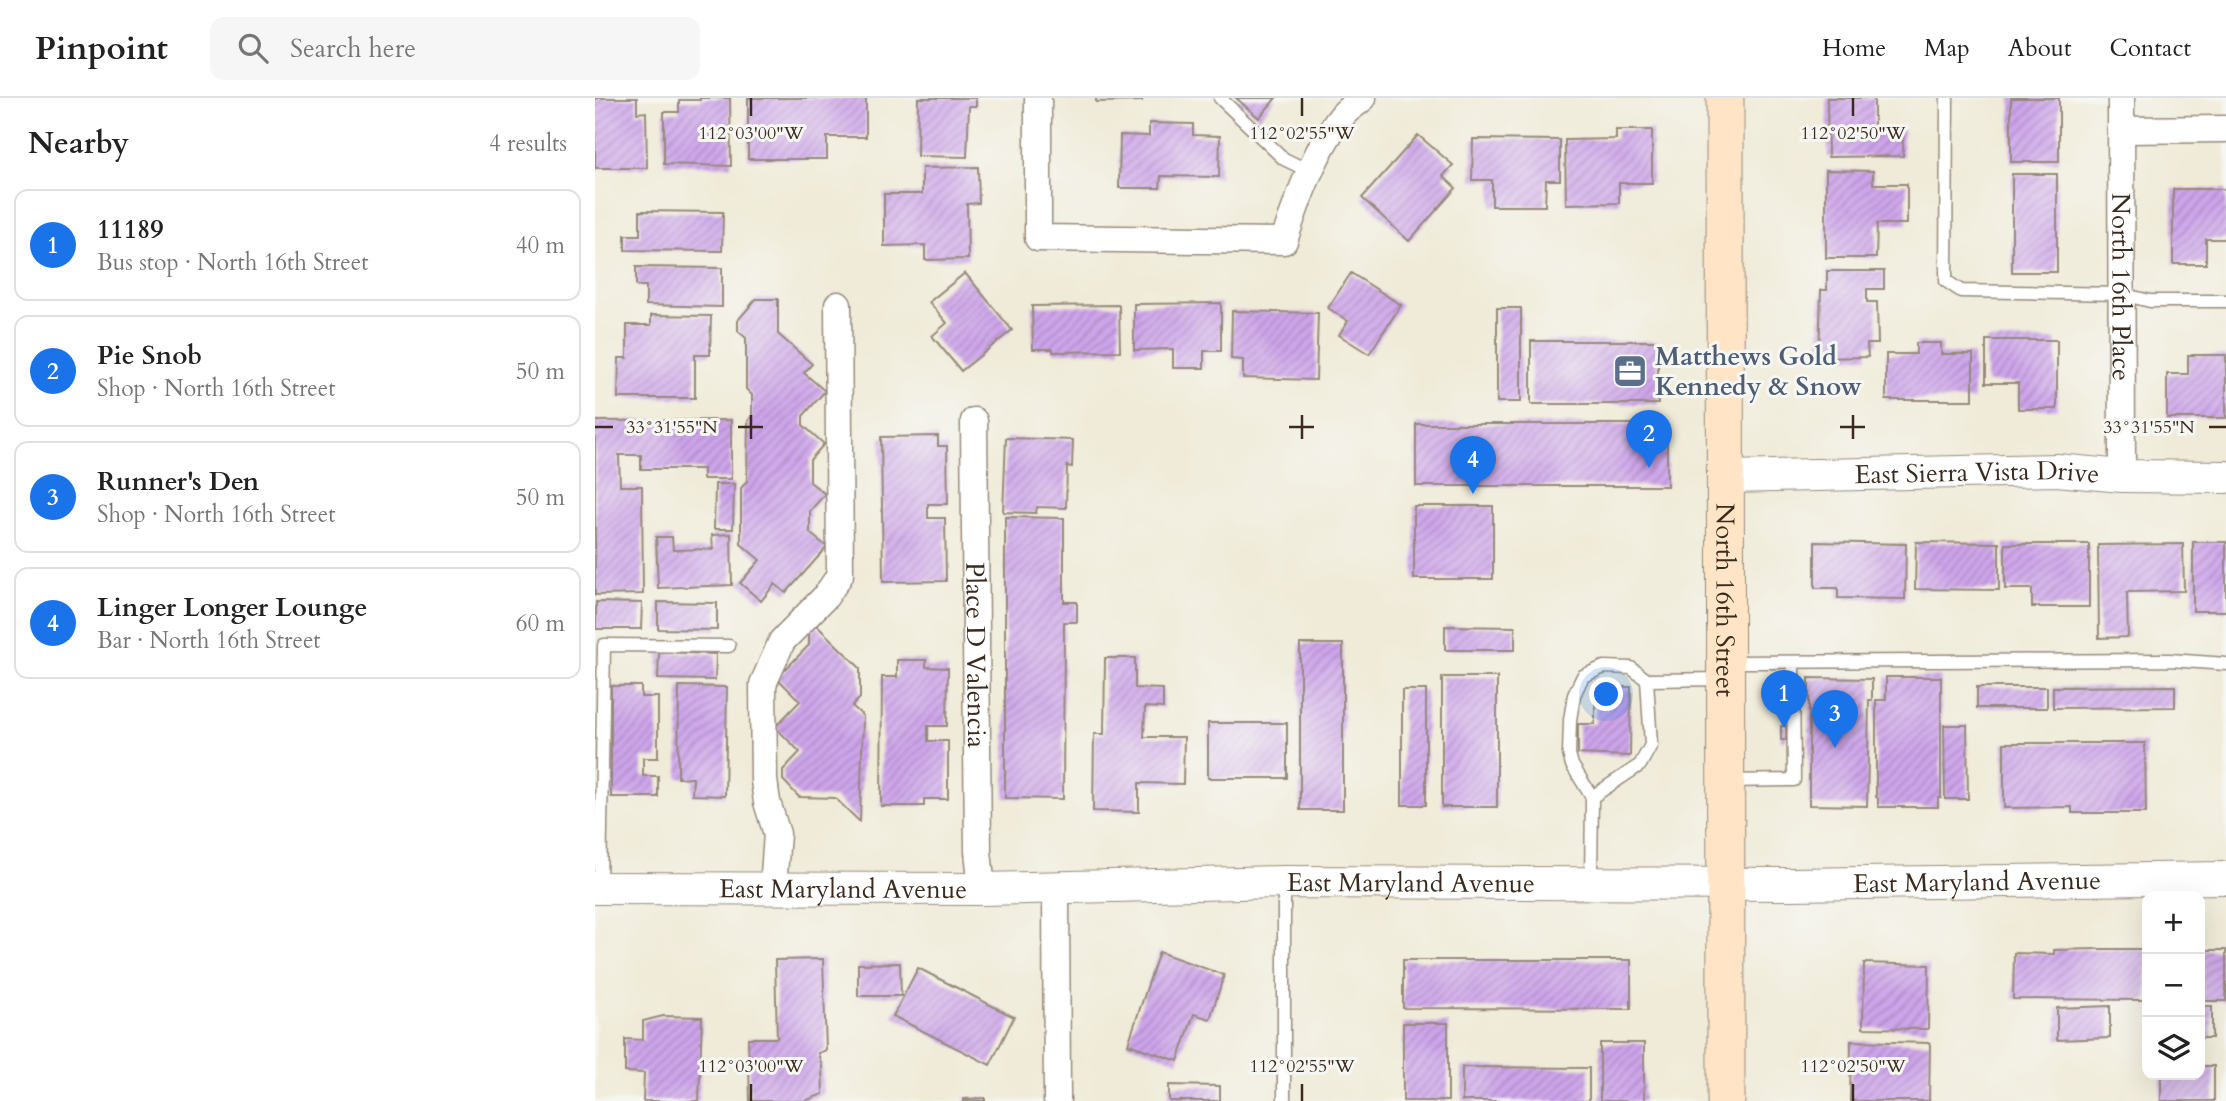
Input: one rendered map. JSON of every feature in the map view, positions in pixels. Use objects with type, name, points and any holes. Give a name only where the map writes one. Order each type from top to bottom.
[{"type":"main road","name":"North 16th Street","points":[[1725,98],[1726,1101]]},
{"type":"street","points":[[1038,98],[1038,238],[1284,241],[1294,210],[1321,148],[1343,115],[1363,98]]},
{"type":"street","name":"North 16th Place","points":[[2121,98],[2122,476]]},
{"type":"street","points":[[2121,130],[2226,129]]},
{"type":"street","points":[[773,888],[776,834],[764,780],[764,684],[782,641],[826,596],[840,575],[838,304]]},
{"type":"street","name":"Place D Valencia","points":[[974,421],[978,850],[982,889]]},
{"type":"street","name":"East Sierra Vista Drive","points":[[1727,477],[2057,470],[2122,476],[2226,477]]},
{"type":"street","name":"East Maryland Avenue","points":[[598,888],[982,889],[1284,882],[1725,884],[2226,878]]},
{"type":"street","points":[[1056,887],[1057,1101]]},
{"type":"lane","points":[[1220,98],[1284,159],[1311,172]]},
{"type":"lane","points":[[1947,98],[1946,281],[1961,291],[2121,294],[2150,301],[2226,301]]},
{"type":"lane","points":[[598,888],[604,645],[729,646]]},
{"type":"lane","points":[[1591,883],[1592,797],[1572,765],[1569,754],[1570,720],[1574,695],[1583,676],[1604,667],[1631,668],[1647,680],[1793,662],[2169,660],[2226,664]]},
{"type":"lane","points":[[1725,781],[1794,780],[1793,662]]},
{"type":"lane","points":[[1592,797],[1640,765],[1651,746],[1647,680]]},
{"type":"lane","points":[[1284,882],[1284,1101]]},
{"type":"building","points":[[595,98],[637,98],[637,113],[646,112],[647,168],[595,168]]},
{"type":"building","points":[[730,98],[731,166],[664,164],[664,112],[679,112],[679,100]]},
{"type":"building","points":[[748,98],[866,98],[866,137],[827,137],[827,159],[748,159]]},
{"type":"building","points":[[918,98],[976,98],[976,106],[969,106],[967,157],[917,156]]},
{"type":"building","points":[[1096,98],[1142,98],[1142,101],[1096,102]]},
{"type":"building","points":[[1236,98],[1276,98],[1259,118]]},
{"type":"building","points":[[1827,98],[1874,98],[1874,130],[1903,130],[1903,156],[1828,157]]},
{"type":"building","points":[[2011,98],[2059,98],[2059,162],[2011,162]]},
{"type":"building","points":[[1149,123],[1193,124],[1193,135],[1220,136],[1219,177],[1161,176],[1160,188],[1119,188],[1120,135],[1149,136]]},
{"type":"building","points":[[1616,130],[1652,130],[1652,183],[1619,183],[1619,203],[1566,204],[1565,140],[1616,139]]},
{"type":"building","points":[[1418,135],[1453,165],[1443,176],[1456,188],[1409,241],[1362,198]]},
{"type":"building","points":[[1473,139],[1560,140],[1560,180],[1546,180],[1545,206],[1492,206],[1492,180],[1472,180]]},
{"type":"building","points":[[978,167],[979,203],[967,204],[968,259],[925,260],[925,245],[884,246],[884,194],[922,194],[922,168]]},
{"type":"building","points":[[1826,170],[1873,171],[1873,184],[1907,184],[1907,224],[1877,224],[1876,258],[1826,258]]},
{"type":"building","points":[[2012,174],[2057,174],[2057,272],[2012,272]]},
{"type":"building","points":[[2173,189],[2226,189],[2226,239],[2206,239],[2206,264],[2173,264]]},
{"type":"building","points":[[640,211],[723,212],[722,251],[625,250],[625,235],[640,235]]},
{"type":"building","points":[[636,267],[722,268],[722,307],[646,305],[646,286],[636,286]]},
{"type":"building","points":[[1827,271],[1884,271],[1884,289],[1867,289],[1867,302],[1877,302],[1878,344],[1867,344],[1868,357],[1819,358],[1821,290],[1827,290]]},
{"type":"building","points":[[965,273],[1012,330],[961,371],[932,336],[947,323],[929,302]]},
{"type":"building","points":[[1351,273],[1401,305],[1369,354],[1339,335],[1348,321],[1328,308]]},
{"type":"building","points":[[756,299],[778,299],[778,334],[812,364],[804,373],[825,391],[803,416],[803,425],[824,444],[810,460],[810,482],[825,494],[810,511],[810,533],[827,547],[786,593],[775,584],[761,601],[740,583],[760,560],[741,544],[741,488],[747,481],[748,421],[752,416],[752,395],[746,389],[746,338],[738,331],[738,320]]},
{"type":"building","points":[[1221,303],[1221,351],[1204,351],[1204,368],[1173,368],[1173,349],[1134,350],[1134,304]]},
{"type":"building","points":[[1119,305],[1120,351],[1053,352],[1053,349],[1033,349],[1032,306]]},
{"type":"building","points":[[1497,308],[1521,308],[1521,402],[1497,402]]},
{"type":"building","points":[[1232,311],[1318,313],[1316,380],[1243,378],[1243,360],[1231,359]]},
{"type":"building","points":[[651,315],[711,316],[710,355],[695,355],[695,398],[618,398],[619,358],[627,358],[627,325],[651,325]]},
{"type":"building","points":[[1986,340],[2057,340],[2057,409],[2018,409],[2018,383],[1986,383]]},
{"type":"building","points":[[1531,341],[1658,341],[1658,404],[1531,404]]},
{"type":"building","points":[[1916,343],[1941,343],[1941,354],[1973,354],[1973,400],[1886,400],[1886,354],[1916,354]]},
{"type":"building","points":[[2188,355],[2226,355],[2226,418],[2167,418],[2167,374],[2188,374]]},
{"type":"building","points":[[731,420],[731,479],[703,479],[703,469],[641,469],[641,455],[619,455],[620,486],[642,486],[643,594],[595,595],[595,421]]},
{"type":"building","points":[[1416,424],[1667,424],[1667,486],[1416,486]]},
{"type":"building","points":[[938,436],[938,446],[947,446],[948,504],[928,504],[928,518],[945,518],[946,581],[883,582],[881,437]]},
{"type":"building","points":[[1006,438],[1073,440],[1072,467],[1067,466],[1066,508],[1037,507],[1036,513],[1003,512]]},
{"type":"building","points":[[715,484],[734,484],[733,529],[714,529]]},
{"type":"building","points":[[1414,506],[1493,506],[1493,579],[1414,579]]},
{"type":"building","points":[[1005,517],[1064,518],[1064,602],[1077,602],[1077,622],[1064,622],[1063,799],[1005,798]]},
{"type":"building","points":[[731,534],[732,585],[658,588],[656,537],[672,537],[673,550],[713,549],[712,535]]},
{"type":"building","points":[[1815,542],[1906,544],[1905,599],[1838,598],[1838,588],[1815,588]]},
{"type":"building","points":[[1916,542],[1999,543],[1999,590],[1915,589]]},
{"type":"building","points":[[2193,542],[2226,542],[2226,611],[2193,611]]},
{"type":"building","points":[[2005,544],[2089,544],[2089,607],[2032,607],[2032,589],[2005,589]]},
{"type":"building","points":[[2183,544],[2184,591],[2127,592],[2128,637],[2099,638],[2098,545]]},
{"type":"building","points":[[596,602],[642,603],[641,629],[596,629]]},
{"type":"building","points":[[658,602],[717,603],[717,630],[658,629]]},
{"type":"building","points":[[809,618],[860,668],[860,698],[852,706],[863,716],[860,822],[835,798],[799,797],[783,780],[783,770],[800,752],[775,727],[800,701],[777,678],[809,645]]},
{"type":"building","points":[[1445,626],[1515,627],[1515,650],[1445,650]]},
{"type":"building","points":[[1300,644],[1343,644],[1343,810],[1300,810]]},
{"type":"building","points":[[659,652],[716,654],[715,680],[658,679]]},
{"type":"building","points":[[1105,658],[1135,658],[1135,688],[1163,689],[1163,708],[1145,707],[1144,737],[1184,737],[1183,784],[1139,783],[1139,812],[1093,811],[1094,734],[1104,734]]},
{"type":"building","points":[[897,660],[926,660],[926,667],[948,668],[947,726],[928,726],[928,741],[948,741],[948,799],[924,799],[924,806],[881,806],[882,677],[897,677]]},
{"type":"building","points":[[1442,677],[1497,677],[1497,807],[1442,807]]},
{"type":"building","points":[[1886,677],[1941,677],[1941,798],[1938,798],[1938,807],[1878,807],[1876,700],[1886,700]]},
{"type":"building","points":[[1809,678],[1872,679],[1872,700],[1869,700],[1867,806],[1809,805]]},
{"type":"building","points":[[611,686],[641,686],[641,697],[658,697],[658,758],[643,758],[643,776],[658,776],[658,797],[611,797]]},
{"type":"building","points":[[679,686],[727,687],[725,796],[692,795],[693,778],[678,778]]},
{"type":"building","points":[[2175,686],[2175,707],[2053,708],[2053,687]]},
{"type":"building","points":[[1595,687],[1631,687],[1630,756],[1578,754],[1578,724],[1595,724]]},
{"type":"building","points":[[1977,687],[2047,687],[2047,708],[1977,708]]},
{"type":"building","points":[[1402,690],[1426,690],[1426,805],[1402,805]]},
{"type":"building","points":[[1208,723],[1287,723],[1287,778],[1208,778]]},
{"type":"building","points":[[1944,725],[1967,725],[1968,799],[1945,799]]},
{"type":"building","points":[[1781,726],[1786,726],[1786,740],[1781,740]]},
{"type":"building","points":[[2004,743],[2145,743],[2146,813],[2072,813],[2072,807],[2004,808]]},
{"type":"building","points":[[2142,949],[2142,1000],[2013,999],[2014,953],[2054,954],[2054,950]]},
{"type":"building","points":[[2205,950],[2226,950],[2226,1001],[2205,1001]]},
{"type":"building","points":[[1159,952],[1224,975],[1210,1019],[1194,1014],[1178,1061],[1128,1044]]},
{"type":"building","points":[[823,959],[826,1050],[818,1053],[822,1066],[823,1094],[805,1101],[750,1101],[748,1038],[777,1038],[775,960]]},
{"type":"building","points":[[1403,960],[1631,960],[1631,1009],[1403,1008]]},
{"type":"building","points":[[900,963],[901,996],[858,996],[858,964]]},
{"type":"building","points":[[1864,963],[1929,965],[1928,1029],[1863,1028]]},
{"type":"building","points":[[918,968],[1014,1017],[990,1065],[893,1016]]},
{"type":"building","points":[[2110,1006],[2110,1038],[2057,1040],[2057,1008]]},
{"type":"building","points":[[2205,1006],[2212,1006],[2212,1038],[2205,1038]]},
{"type":"building","points":[[663,1016],[702,1017],[699,1101],[643,1101],[644,1073],[625,1072],[625,1039],[643,1040],[643,1021]]},
{"type":"building","points":[[1403,1023],[1448,1023],[1448,1101],[1403,1101]]},
{"type":"building","points":[[1851,1041],[1930,1043],[1929,1101],[1850,1101]]},
{"type":"building","points":[[1600,1043],[1644,1043],[1644,1101],[1600,1101]]},
{"type":"building","points":[[2205,1066],[2214,1066],[2214,1101],[2161,1101],[2161,1080],[2205,1080]]},
{"type":"building","points":[[1462,1067],[1589,1068],[1589,1101],[1462,1101]]},
{"type":"building","points":[[1169,1085],[1220,1086],[1220,1101],[1169,1101]]},
{"type":"building","points":[[985,1098],[985,1101],[964,1101],[964,1099]]},
{"type":"place","name":"Matthews Gold Kennedy & Snow","points":[[1630,371]]},
{"type":"place","name":"Pie Snob","points":[[1649,468]]},
{"type":"place","name":"Linger Longer Lounge","points":[[1473,494]]},
{"type":"place","name":"11189","points":[[1784,728]]},
{"type":"place","name":"Runner's Den","points":[[1835,748]]}]
